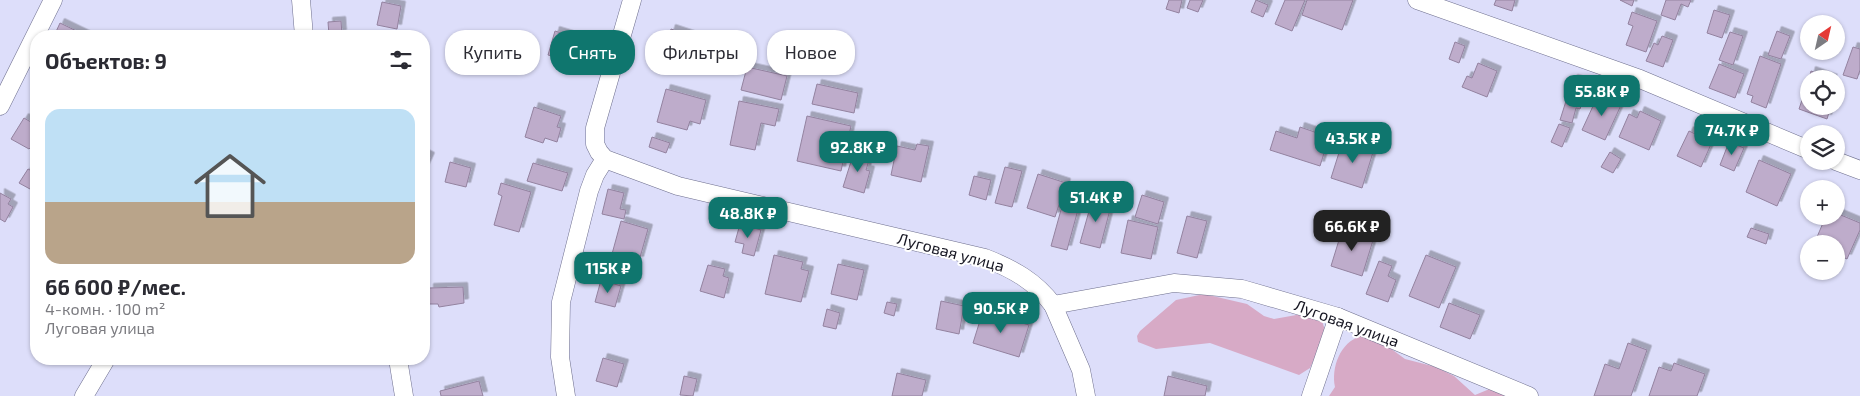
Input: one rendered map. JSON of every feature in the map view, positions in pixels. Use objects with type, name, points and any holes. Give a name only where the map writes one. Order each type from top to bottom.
[{"type":"street","points":[[38,30],[53,0]]},
{"type":"street","points":[[301,0],[304,30]]},
{"type":"street","points":[[566,396],[560,357],[561,302],[589,191],[595,175],[605,159],[595,144],[595,128],[632,0]]},
{"type":"street","points":[[1417,0],[1640,79],[1800,146]]},
{"type":"street","points":[[0,106],[30,46]]},
{"type":"street","name":"Луговая улица","points":[[605,159],[678,186],[985,258],[1009,267],[1024,276],[1040,288],[1053,304],[1174,284],[1242,289],[1338,317],[1529,396]]},
{"type":"street","points":[[1845,164],[1860,170]]},
{"type":"street","points":[[1053,304],[1081,370],[1086,396]]},
{"type":"street","points":[[1311,396],[1338,317]]},
{"type":"street","points":[[84,396],[102,365]]},
{"type":"street","points":[[399,365],[404,396]]},
{"type":"shaded area","points":[[1204,294],[1247,304],[1264,316],[1274,319],[1302,314],[1322,321],[1326,333],[1310,368],[1299,375],[1210,343],[1156,349],[1138,342],[1137,336],[1140,331],[1176,300]]},
{"type":"shaded area","points":[[1361,336],[1375,337],[1405,359],[1436,367],[1454,376],[1475,395],[1492,388],[1509,396],[1329,396],[1335,387],[1334,372],[1342,350],[1354,339]]},
{"type":"building","points":[[1169,0],[1182,0],[1179,13],[1166,9]]},
{"type":"building","points":[[1190,0],[1203,0],[1198,12],[1187,8]]},
{"type":"building","points":[[1256,0],[1268,5],[1263,17],[1251,12]]},
{"type":"building","points":[[1285,0],[1305,0],[1292,31],[1275,24]]},
{"type":"building","points":[[1307,0],[1353,0],[1342,30],[1302,15]]},
{"type":"building","points":[[1496,0],[1515,0],[1512,11],[1494,5]]},
{"type":"building","points":[[1620,0],[1634,0],[1632,6]]},
{"type":"building","points":[[1666,0],[1691,0],[1688,7],[1681,4],[1675,20],[1661,15]]},
{"type":"building","points":[[382,2],[401,6],[397,29],[377,25]]},
{"type":"building","points":[[1714,10],[1730,15],[1722,38],[1707,33]]},
{"type":"building","points":[[1632,12],[1657,21],[1646,52],[1626,45],[1633,26],[1628,24]]},
{"type":"building","points":[[341,21],[342,30],[329,30],[328,22]]},
{"type":"building","points":[[60,23],[75,30],[57,30]]},
{"type":"building","points":[[1777,31],[1790,36],[1781,59],[1768,55]]},
{"type":"building","points":[[1730,32],[1743,36],[1733,65],[1719,60]]},
{"type":"building","points":[[1662,36],[1673,40],[1663,67],[1646,61],[1654,43],[1658,45]]},
{"type":"building","points":[[1455,42],[1465,46],[1459,63],[1449,59]]},
{"type":"building","points":[[1853,47],[1860,49],[1860,70],[1857,79],[1845,76],[1845,70]]},
{"type":"building","points":[[1760,56],[1781,64],[1766,108],[1751,102],[1753,96],[1747,94]]},
{"type":"building","points":[[1478,63],[1497,71],[1487,97],[1462,87],[1467,76],[1472,78]]},
{"type":"building","points":[[1719,64],[1744,74],[1735,98],[1709,88]]},
{"type":"building","points":[[757,69],[767,72],[767,75],[787,76],[781,100],[741,90],[745,75],[757,75]]},
{"type":"building","points":[[1573,79],[1588,83],[1580,109],[1576,108],[1572,123],[1560,120]]},
{"type":"building","points":[[817,84],[858,93],[854,113],[812,104]]},
{"type":"building","points":[[666,89],[706,100],[700,124],[690,121],[687,130],[657,122]]},
{"type":"building","points":[[1599,93],[1622,103],[1605,140],[1582,130]]},
{"type":"building","points":[[739,101],[779,109],[775,126],[761,123],[755,150],[730,145]]},
{"type":"building","points":[[534,107],[561,116],[557,127],[561,128],[557,142],[545,138],[543,143],[525,137]]},
{"type":"building","points":[[1640,111],[1661,121],[1649,150],[1619,137],[1629,114],[1637,118]]},
{"type":"building","points":[[1816,115],[1828,115],[1827,119]]},
{"type":"building","points":[[807,116],[851,126],[841,171],[797,161]]},
{"type":"building","points":[[24,118],[30,122],[29,149],[11,139]]},
{"type":"building","points":[[1559,124],[1570,128],[1562,147],[1551,142]]},
{"type":"building","points":[[1300,127],[1329,137],[1320,166],[1270,150],[1276,131],[1297,138]]},
{"type":"building","points":[[1689,131],[1712,142],[1701,167],[1677,156]]},
{"type":"building","points":[[652,137],[670,143],[666,153],[649,147]]},
{"type":"building","points":[[1343,140],[1374,149],[1362,188],[1331,178]]},
{"type":"building","points":[[1729,142],[1744,148],[1734,171],[1720,165]]},
{"type":"building","points":[[917,144],[929,146],[921,182],[891,175],[897,146],[915,150]]},
{"type":"building","points":[[854,152],[870,157],[866,170],[870,171],[864,193],[843,187]]},
{"type":"building","points":[[1610,152],[1621,159],[1613,173],[1601,167]]},
{"type":"building","points":[[1759,160],[1791,174],[1777,206],[1746,192]]},
{"type":"building","points":[[450,162],[471,168],[466,187],[445,182]]},
{"type":"building","points":[[533,163],[568,173],[562,191],[527,181]]},
{"type":"building","points":[[1005,167],[1022,171],[1012,207],[995,203]]},
{"type":"building","points":[[28,169],[30,170],[30,189],[19,183]]},
{"type":"building","points":[[1038,174],[1066,183],[1055,217],[1027,208]]},
{"type":"building","points":[[974,176],[991,180],[986,200],[969,195]]},
{"type":"building","points":[[501,183],[531,192],[519,232],[494,225],[502,196],[498,194]]},
{"type":"building","points":[[608,189],[624,193],[620,209],[626,210],[624,219],[602,214]]},
{"type":"building","points":[[1070,191],[1082,195],[1067,250],[1051,246],[1064,199],[1067,200]]},
{"type":"building","points":[[0,193],[11,199],[8,204],[13,207],[5,222],[0,219]]},
{"type":"building","points":[[1142,195],[1164,202],[1158,224],[1135,217]]},
{"type":"building","points":[[1093,197],[1112,202],[1100,248],[1080,243]]},
{"type":"building","points":[[1187,216],[1207,221],[1197,258],[1177,253]]},
{"type":"building","points":[[1845,217],[1860,223],[1860,230],[1847,259],[1845,258],[1845,235],[1818,235],[1822,225],[1845,225]]},
{"type":"building","points":[[1128,220],[1158,227],[1151,259],[1121,253]]},
{"type":"building","points":[[621,221],[648,229],[639,261],[612,254]]},
{"type":"building","points":[[740,224],[761,230],[754,256],[742,253],[744,244],[735,242]]},
{"type":"building","points":[[1343,227],[1374,237],[1362,276],[1331,266]]},
{"type":"building","points":[[1751,228],[1769,234],[1766,244],[1747,237]]},
{"type":"building","points":[[774,255],[803,262],[801,269],[809,271],[801,302],[765,294]]},
{"type":"building","points":[[1426,255],[1456,267],[1439,308],[1409,296]]},
{"type":"building","points":[[1379,261],[1392,266],[1388,276],[1396,280],[1388,302],[1366,294]]},
{"type":"building","points":[[838,264],[864,270],[857,300],[831,294]]},
{"type":"building","points":[[708,265],[725,269],[723,276],[729,278],[724,298],[700,291]]},
{"type":"building","points":[[601,280],[621,286],[615,307],[595,302]]},
{"type":"building","points":[[463,287],[464,303],[439,307],[438,304],[430,304],[430,288]]},
{"type":"building","points":[[941,301],[964,306],[959,334],[936,329]]},
{"type":"building","points":[[887,302],[897,304],[894,316],[884,313]]},
{"type":"building","points":[[1449,303],[1480,315],[1470,339],[1440,327]]},
{"type":"building","points":[[827,309],[840,313],[836,329],[823,326]]},
{"type":"building","points":[[983,311],[1029,325],[1019,357],[973,343]]},
{"type":"building","points":[[1628,343],[1647,350],[1631,396],[1594,396],[1605,364],[1619,369]]},
{"type":"building","points":[[603,358],[624,364],[617,387],[596,381]]},
{"type":"building","points":[[1674,363],[1705,374],[1697,396],[1649,396],[1659,367],[1671,371]]},
{"type":"building","points":[[897,373],[926,380],[922,396],[892,396]]},
{"type":"building","points":[[684,376],[697,379],[693,396],[680,395]]},
{"type":"building","points":[[1168,376],[1207,386],[1205,396],[1164,396]]},
{"type":"building","points":[[479,381],[483,396],[441,396],[440,391]]}]
